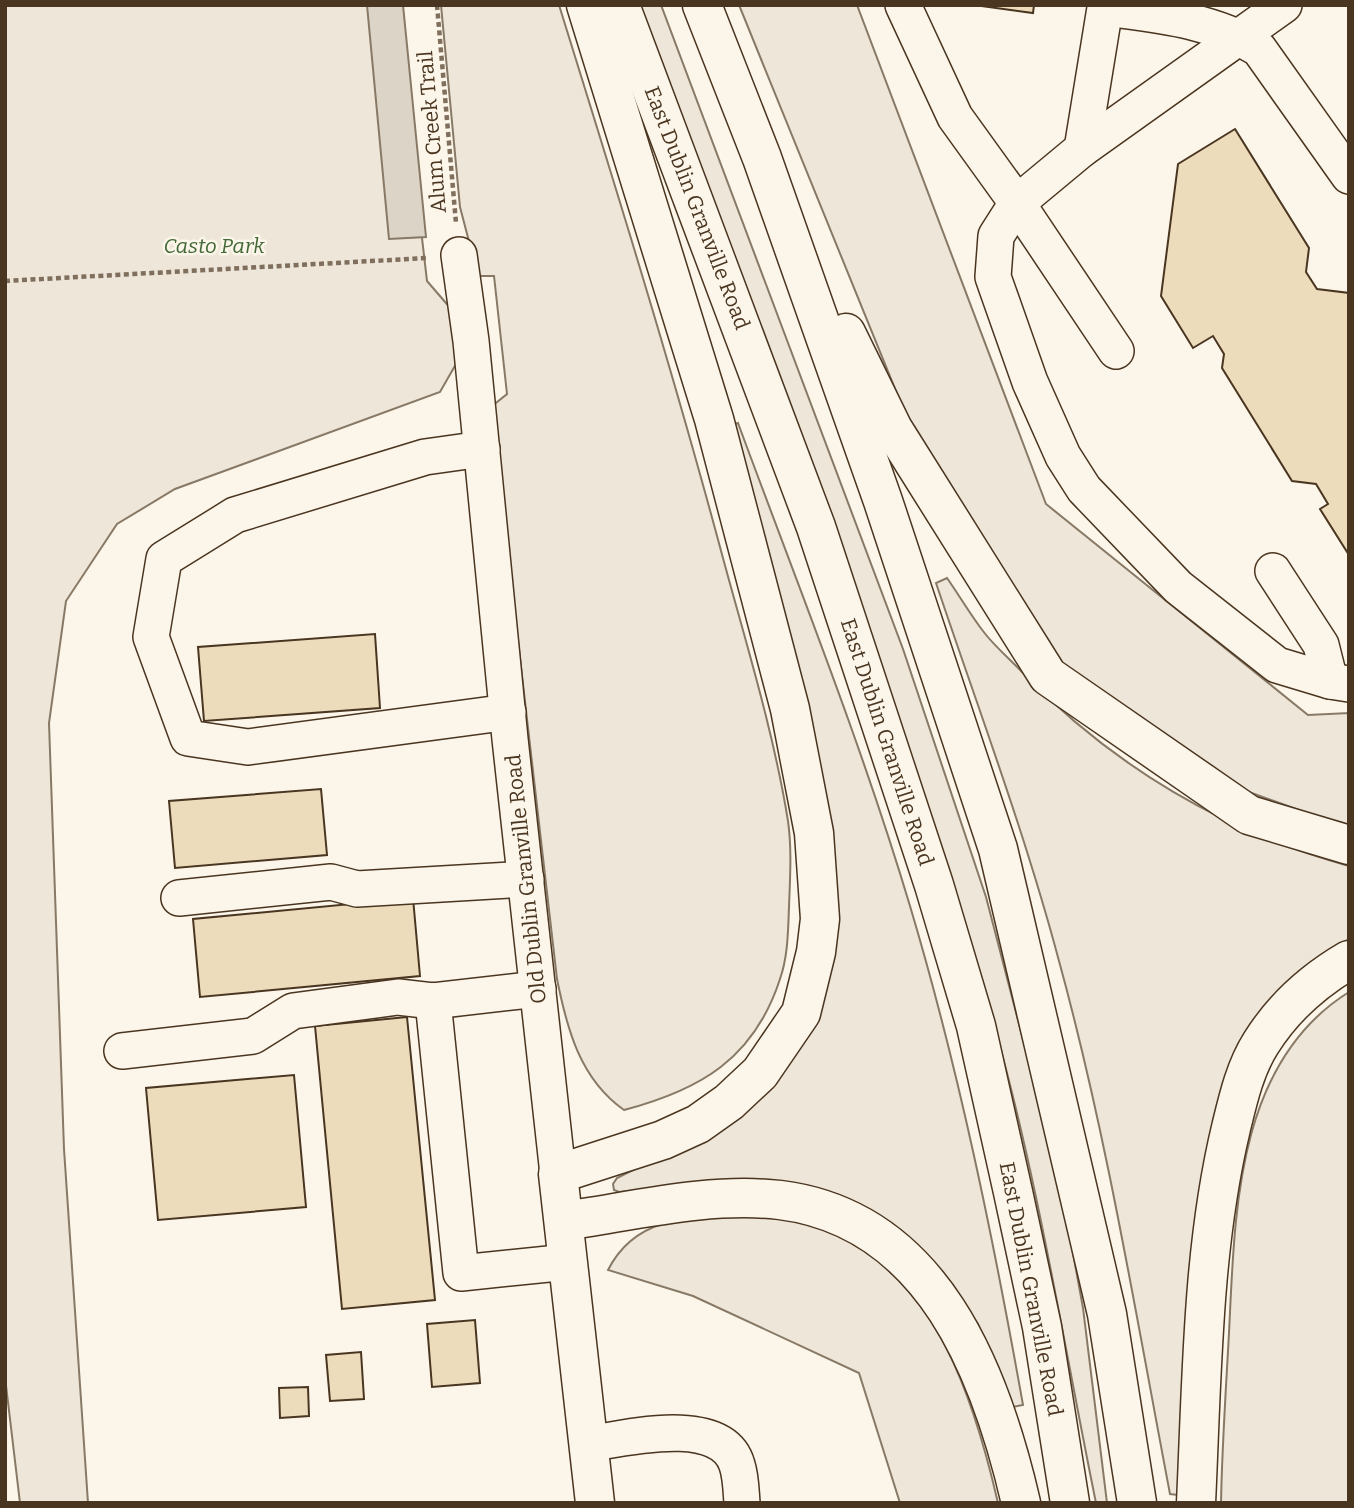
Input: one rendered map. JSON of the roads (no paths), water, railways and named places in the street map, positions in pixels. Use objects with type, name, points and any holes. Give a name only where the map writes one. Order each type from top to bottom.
[{"type":"main road","points":[[558,1174],[663,1140],[698,1124],[760,1073],[801,1013],[814,964],[820,919],[814,833],[790,709],[714,419],[586,5]]},
{"type":"main road","name":"East Dublin Granville Road","points":[[620,5],[816,527],[934,885],[976,1026],[1019,1219],[1042,1327],[1070,1503]]},
{"type":"main road","points":[[702,5],[762,158],[883,502],[998,849],[1104,1300],[1137,1503]]},
{"type":"main road","points":[[762,158],[892,429],[1048,676],[1249,815],[1349,845]]},
{"type":"main road","points":[[1196,1503],[1214,1223],[1235,1110],[1246,1073],[1268,1034],[1291,1004],[1324,974],[1349,960]]},
{"type":"main road","name":"Old Dublin Granville Road","points":[[558,1174],[595,1503]]},
{"type":"main road","points":[[564,1222],[706,1200],[743,1199],[782,1200],[827,1213],[864,1228],[891,1247],[922,1278],[954,1317],[993,1398],[1021,1503]]},
{"type":"street","points":[[903,5],[955,117],[1017,203],[1116,351]]},
{"type":"street","points":[[1284,5],[1082,149],[1017,203],[996,236],[993,277],[1030,382],[1063,456],[1084,489],[1178,587],[1277,665],[1339,683]]},
{"type":"street","points":[[1082,149],[1105,6],[1176,17],[1238,36],[1259,50],[1349,176]]},
{"type":"street","name":"Old Dublin Granville Road","points":[[448,256],[482,449],[558,1174]]},
{"type":"street","points":[[482,449],[425,457],[235,515],[164,559],[150,637],[188,738],[247,747],[508,712]]},
{"type":"street","points":[[1273,571],[1321,645],[1339,683]]},
{"type":"street","points":[[179,898],[331,882],[357,889],[526,879]]},
{"type":"street","points":[[122,1051],[253,1036],[293,1011],[398,997],[433,1000],[538,989]]},
{"type":"street","points":[[433,1000],[461,1273],[568,1262]]},
{"type":"street","points":[[588,1444],[684,1431],[721,1445],[737,1463],[742,1503]]},
{"type":"park label","name":"Casto Park","points":[[214,246]]}]
